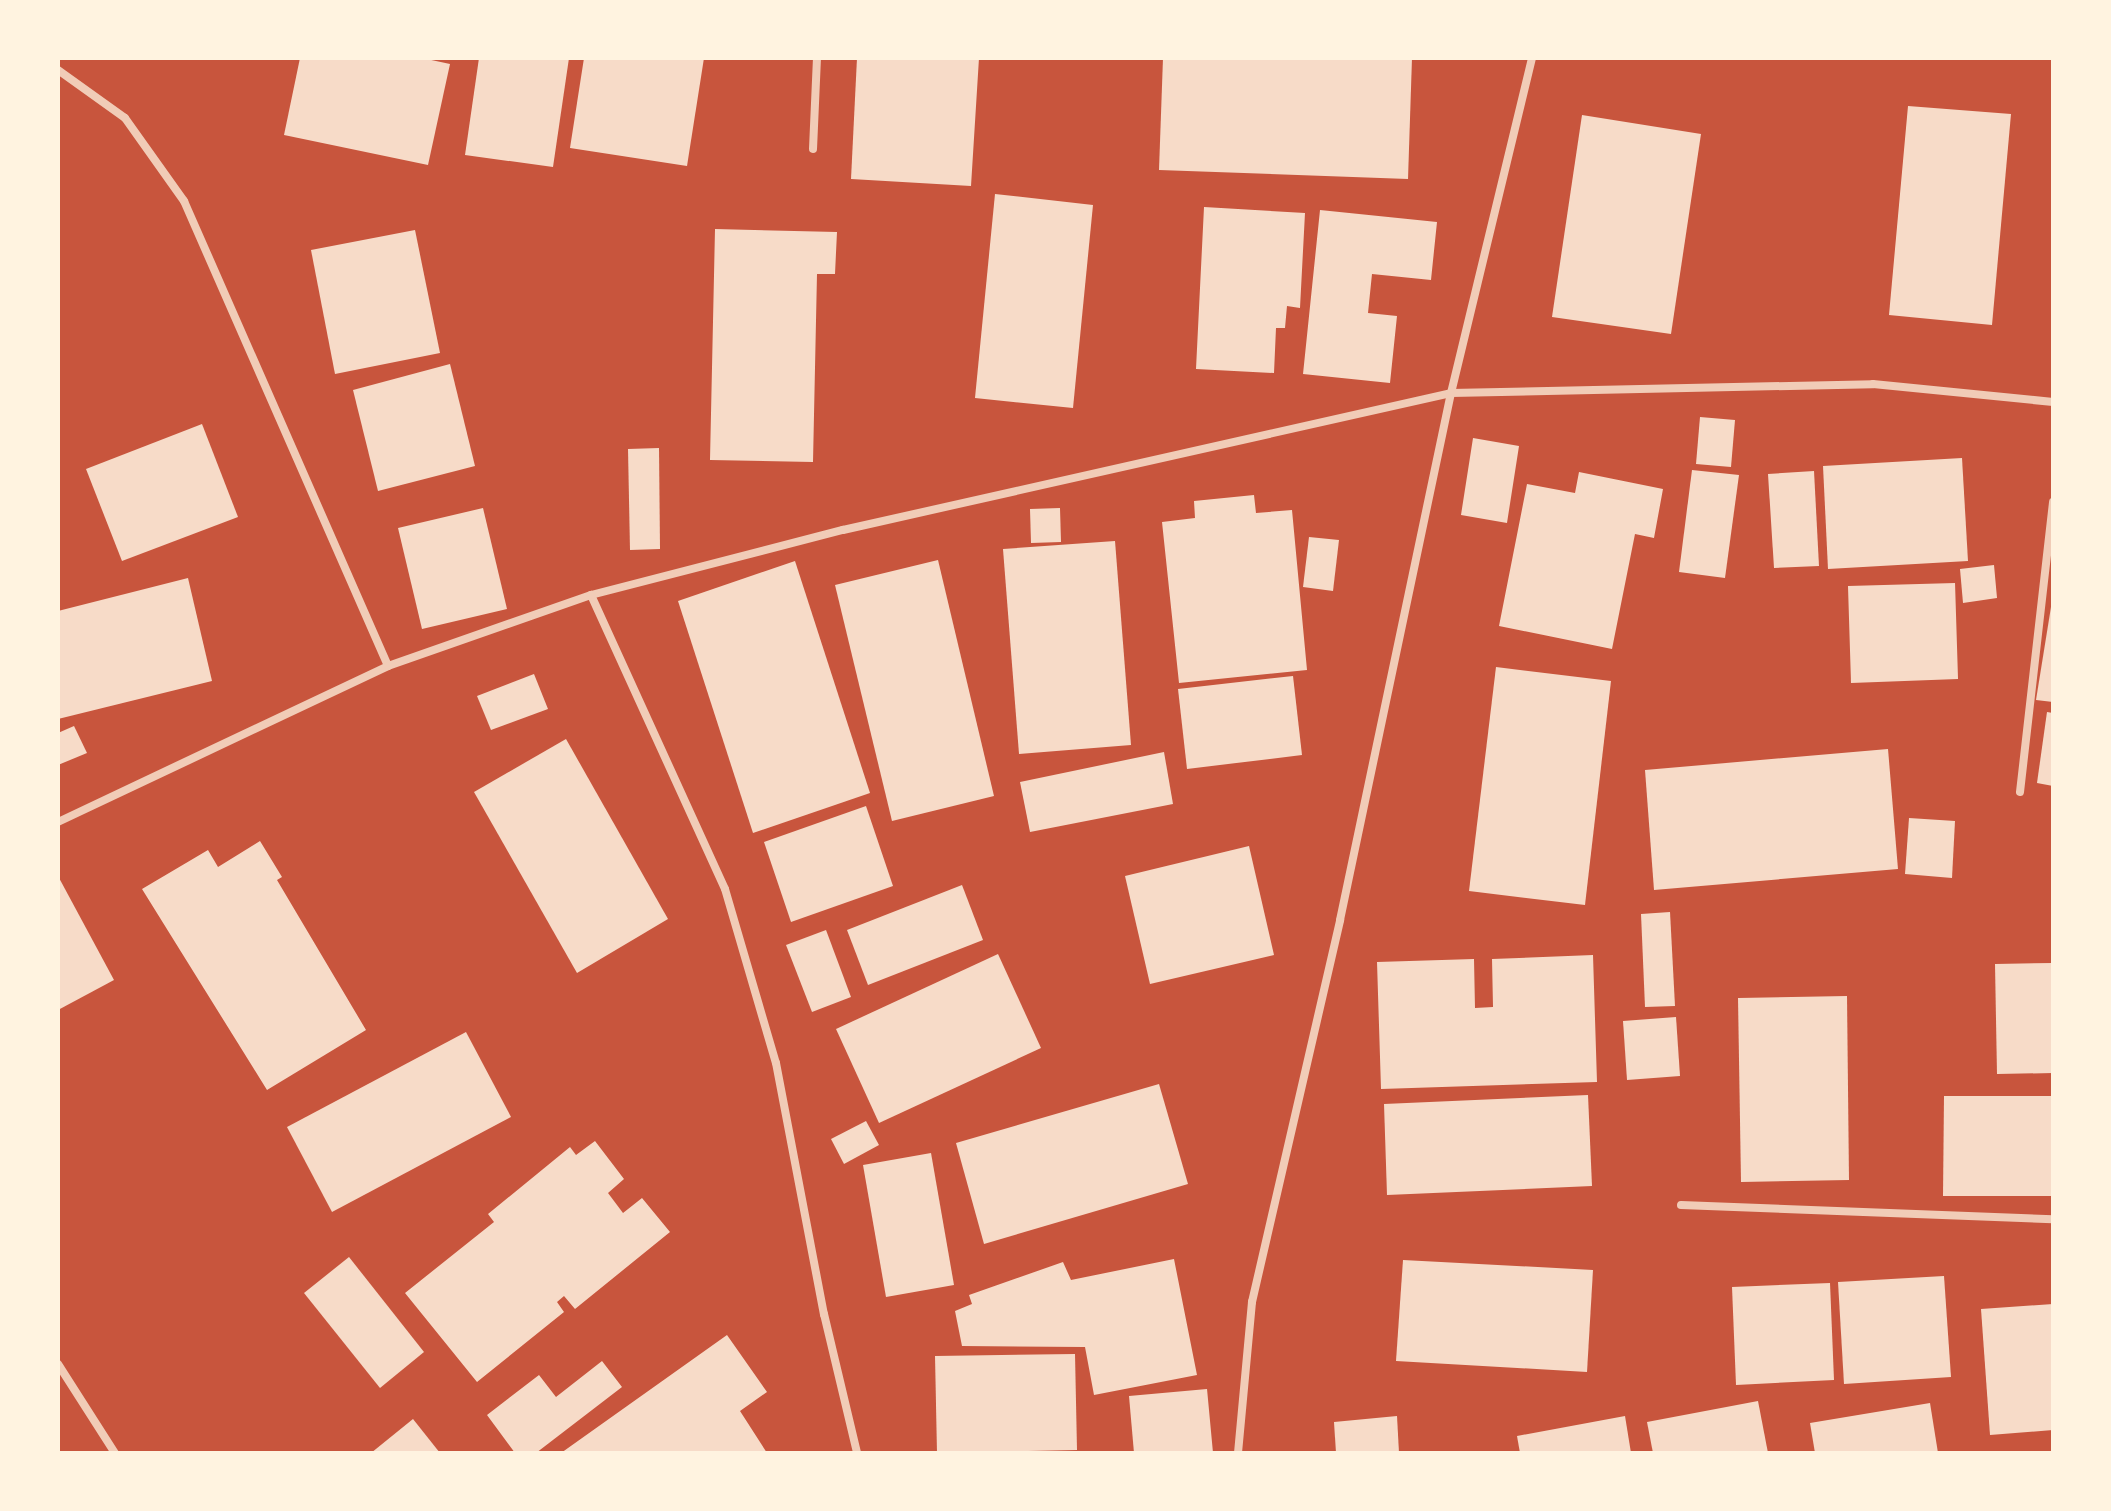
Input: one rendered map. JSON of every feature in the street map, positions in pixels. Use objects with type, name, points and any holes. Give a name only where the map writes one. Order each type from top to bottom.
[{"type":"street","points":[[813,149],[817,58]]},
{"type":"street","points":[[1238,1453],[1252,1302],[1340,920],[1451,393],[1532,58]]},
{"type":"street","points":[[58,70],[125,118],[184,201],[388,666]]},
{"type":"street","points":[[58,822],[388,666],[591,595],[843,530],[1451,393],[1873,384],[2053,402]]},
{"type":"street","points":[[2020,792],[2053,502]]},
{"type":"street","points":[[591,595],[725,889],[776,1063],[824,1314],[857,1453]]},
{"type":"street","points":[[1681,1205],[2053,1219]]},
{"type":"street","points":[[58,1364],[115,1453]]},
{"type":"building","points":[[300,58],[422,58],[450,64],[428,165],[284,135]]},
{"type":"building","points":[[479,58],[569,58],[553,167],[465,155]]},
{"type":"building","points":[[584,58],[704,58],[687,166],[570,148]]},
{"type":"building","points":[[857,58],[979,58],[971,186],[851,179]]},
{"type":"building","points":[[1163,58],[1412,58],[1408,179],[1159,170]]},
{"type":"building","points":[[1908,106],[2011,114],[1992,325],[1889,315]]},
{"type":"building","points":[[1582,115],[1701,134],[1671,334],[1552,317]]},
{"type":"building","points":[[995,194],[1093,205],[1073,408],[975,398]]},
{"type":"building","points":[[1204,207],[1305,213],[1300,308],[1287,306],[1285,328],[1276,328],[1274,373],[1196,369]]},
{"type":"building","points":[[1320,210],[1437,222],[1431,280],[1372,274],[1368,313],[1397,316],[1390,383],[1303,374]]},
{"type":"building","points":[[715,229],[837,232],[835,274],[817,274],[813,462],[710,460]]},
{"type":"building","points":[[415,230],[440,353],[335,374],[311,250]]},
{"type":"building","points":[[450,364],[475,466],[378,491],[353,390]]},
{"type":"building","points":[[1700,417],[1735,420],[1731,467],[1696,464]]},
{"type":"building","points":[[202,424],[238,517],[122,561],[86,469]]},
{"type":"building","points":[[1473,438],[1519,446],[1507,523],[1461,515]]},
{"type":"building","points":[[659,448],[660,549],[630,550],[628,449]]},
{"type":"building","points":[[1962,458],[1968,561],[1828,569],[1823,466]]},
{"type":"building","points":[[1692,470],[1739,475],[1725,578],[1679,572]]},
{"type":"building","points":[[1814,471],[1819,566],[1774,568],[1768,474]]},
{"type":"building","points":[[1579,472],[1663,489],[1654,538],[1635,534],[1612,649],[1499,626],[1527,484],[1575,493]]},
{"type":"building","points":[[1254,495],[1256,513],[1292,510],[1307,670],[1179,683],[1162,522],[1195,518],[1194,501]]},
{"type":"building","points":[[483,508],[507,609],[422,629],[398,528]]},
{"type":"building","points":[[1060,508],[1061,542],[1031,543],[1030,509]]},
{"type":"building","points":[[1309,537],[1339,540],[1333,591],[1303,587]]},
{"type":"building","points":[[1115,541],[1131,745],[1019,754],[1003,549]]},
{"type":"building","points":[[938,560],[994,796],[892,821],[835,585]]},
{"type":"building","points":[[795,561],[870,793],[753,833],[678,601]]},
{"type":"building","points":[[1994,565],[1997,598],[1963,603],[1960,569]]},
{"type":"building","points":[[188,578],[212,681],[58,719],[58,611]]},
{"type":"building","points":[[1955,583],[1958,679],[1851,683],[1848,586]]},
{"type":"building","points":[[2053,607],[2053,702],[2036,700]]},
{"type":"building","points":[[1496,667],[1611,681],[1585,905],[1469,891]]},
{"type":"building","points":[[534,674],[548,709],[491,730],[477,696]]},
{"type":"building","points":[[1293,676],[1302,755],[1187,769],[1178,689]]},
{"type":"building","points":[[2047,712],[2053,713],[2053,786],[2037,783]]},
{"type":"building","points":[[74,726],[87,753],[58,765],[58,733]]},
{"type":"building","points":[[566,739],[668,919],[577,973],[474,792]]},
{"type":"building","points":[[1888,749],[1898,869],[1654,890],[1645,770]]},
{"type":"building","points":[[1164,752],[1173,804],[1030,832],[1020,782]]},
{"type":"building","points":[[866,806],[893,886],[791,922],[764,842]]},
{"type":"building","points":[[1909,818],[1955,821],[1952,878],[1905,874]]},
{"type":"building","points":[[260,841],[282,877],[277,880],[366,1030],[267,1090],[142,889],[208,850],[218,867]]},
{"type":"building","points":[[1249,846],[1274,955],[1150,984],[1125,876]]},
{"type":"building","points":[[58,876],[114,980],[58,1010]]},
{"type":"building","points":[[962,885],[983,940],[868,985],[847,930]]},
{"type":"building","points":[[1670,912],[1675,1006],[1645,1007],[1641,914]]},
{"type":"building","points":[[826,930],[851,997],[812,1012],[786,945]]},
{"type":"building","points":[[998,954],[1041,1048],[879,1123],[836,1029]]},
{"type":"building","points":[[1593,955],[1597,1082],[1381,1089],[1377,962],[1474,959],[1475,1008],[1493,1007],[1492,959]]},
{"type":"building","points":[[2053,963],[2053,1073],[1997,1074],[1995,964]]},
{"type":"building","points":[[1847,996],[1849,1180],[1741,1182],[1738,998]]},
{"type":"building","points":[[1676,1017],[1680,1076],[1627,1080],[1623,1021]]},
{"type":"building","points":[[466,1032],[511,1117],[332,1212],[287,1127]]},
{"type":"building","points":[[1159,1084],[1188,1184],[984,1244],[956,1143]]},
{"type":"building","points":[[1588,1095],[1592,1186],[1387,1195],[1384,1104]]},
{"type":"building","points":[[1944,1096],[2053,1096],[2053,1196],[1943,1196]]},
{"type":"building","points":[[866,1121],[879,1145],[844,1164],[831,1139]]},
{"type":"building","points":[[595,1141],[624,1179],[608,1193],[623,1213],[642,1198],[670,1232],[575,1309],[564,1296],[557,1302],[564,1312],[477,1382],[405,1293],[494,1222],[488,1214],[570,1147],[576,1155]]},
{"type":"building","points":[[931,1153],[954,1285],[886,1297],[863,1165]]},
{"type":"building","points":[[349,1257],[424,1352],[380,1388],[304,1293]]},
{"type":"building","points":[[1174,1259],[1197,1375],[1094,1395],[1085,1347],[962,1346],[955,1311],[972,1304],[969,1295],[1063,1262],[1071,1280]]},
{"type":"building","points":[[1403,1260],[1593,1270],[1587,1372],[1396,1361]]},
{"type":"building","points":[[1944,1276],[1951,1377],[1844,1384],[1838,1282]]},
{"type":"building","points":[[1830,1283],[1834,1380],[1736,1385],[1732,1287]]},
{"type":"building","points":[[2053,1304],[2053,1430],[1990,1435],[1981,1309]]},
{"type":"building","points":[[727,1335],[767,1392],[740,1411],[767,1453],[561,1453]]},
{"type":"building","points":[[1075,1354],[1077,1450],[937,1453],[935,1356]]},
{"type":"building","points":[[602,1361],[622,1387],[536,1453],[515,1453],[487,1415],[539,1375],[556,1397]]},
{"type":"building","points":[[1207,1389],[1213,1453],[1134,1453],[1129,1396]]},
{"type":"building","points":[[1758,1401],[1768,1453],[1653,1453],[1647,1422]]},
{"type":"building","points":[[1930,1403],[1938,1453],[1815,1453],[1810,1423]]},
{"type":"building","points":[[1397,1416],[1399,1453],[1336,1453],[1334,1422]]},
{"type":"building","points":[[1625,1416],[1631,1453],[1520,1453],[1517,1436]]},
{"type":"building","points":[[413,1419],[440,1453],[371,1453]]}]
